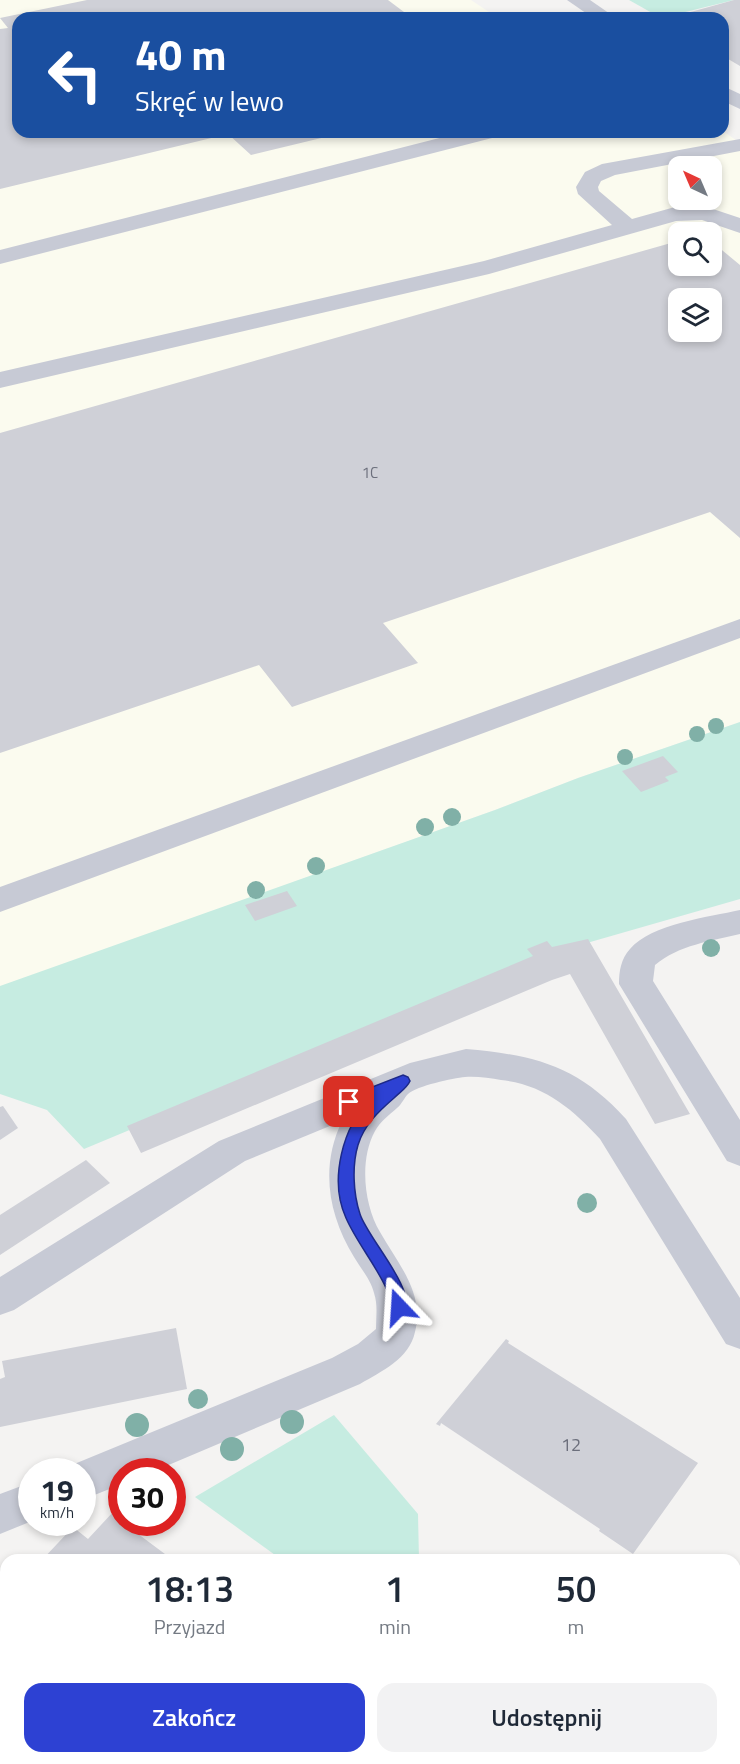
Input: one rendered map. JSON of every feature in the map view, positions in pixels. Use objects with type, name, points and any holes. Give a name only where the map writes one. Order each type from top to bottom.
[{"type":"street","points":[[577,0],[596,12]]},
{"type":"street","points":[[0,257],[466,138]]},
{"type":"street","points":[[628,226],[589,194],[587,187],[593,177],[610,169],[740,145]]},
{"type":"street","points":[[0,380],[489,267],[675,214],[715,215],[740,226]]},
{"type":"street","points":[[0,900],[740,628]]},
{"type":"street","points":[[740,922],[672,940],[653,949],[641,958],[636,971],[636,984],[740,1151]]},
{"type":"street","points":[[0,1298],[232,1151],[423,1073],[466,1063],[504,1066],[535,1073],[567,1087],[596,1110],[613,1129],[740,1332]]},
{"type":"street","points":[[96,1475],[346,1371],[375,1354],[395,1336],[399,1307],[395,1290],[352,1216],[347,1166],[351,1145],[361,1123],[373,1108],[403,1081]]},
{"type":"street","points":[[0,1514],[18,1507]]},
{"type":"shaded area","points":[[0,0],[471,0],[489,12],[12,12],[12,138],[729,138],[729,135],[740,143],[740,722],[578,778],[495,810],[0,987]]},
{"type":"green space","points":[[629,0],[734,0],[685,12],[650,12]]},
{"type":"green space","points":[[740,722],[740,899],[559,951],[84,1149],[47,1110],[0,1094],[0,986]]},
{"type":"green space","points":[[334,1415],[418,1514],[419,1554],[274,1554],[195,1497]]},
{"type":"building","points":[[87,0],[388,0],[404,12],[29,12]]},
{"type":"building","points":[[740,0],[740,66],[729,60],[729,12],[691,12]]},
{"type":"building","points":[[12,16],[12,138],[211,138],[0,189],[0,29],[8,28],[0,18]]},
{"type":"building","points":[[232,138],[321,138],[251,155]]},
{"type":"building","points":[[668,244],[668,276],[722,276],[722,250],[740,265],[740,538],[710,512],[383,623],[418,663],[292,707],[259,665],[0,753],[0,433]]},
{"type":"building","points":[[663,756],[678,772],[665,777],[669,781],[641,792],[622,771]]},
{"type":"building","points":[[287,891],[297,906],[255,921],[245,905]]},
{"type":"building","points":[[588,939],[690,1114],[655,1124],[570,974],[141,1153],[127,1126],[533,956],[527,949],[547,941],[552,947]]},
{"type":"building","points":[[3,1106],[18,1128],[0,1140],[0,1107]]},
{"type":"building","points":[[86,1160],[110,1183],[0,1255],[0,1215]]},
{"type":"building","points":[[176,1328],[187,1389],[0,1427],[0,1379],[5,1377],[2,1361]]},
{"type":"building","points":[[506,1339],[508,1343],[698,1463],[633,1554],[599,1531],[600,1529],[441,1423],[440,1426],[436,1424]]},
{"type":"building","points":[[108,1517],[108,1536],[141,1536],[165,1554],[48,1554],[65,1536],[84,1536],[88,1539],[91,1536],[96,1536],[96,1530]]},
{"type":"route","points":[[349,1102],[403,1081],[373,1108],[361,1123],[351,1145],[347,1166],[352,1216],[395,1290],[399,1307]]}]
